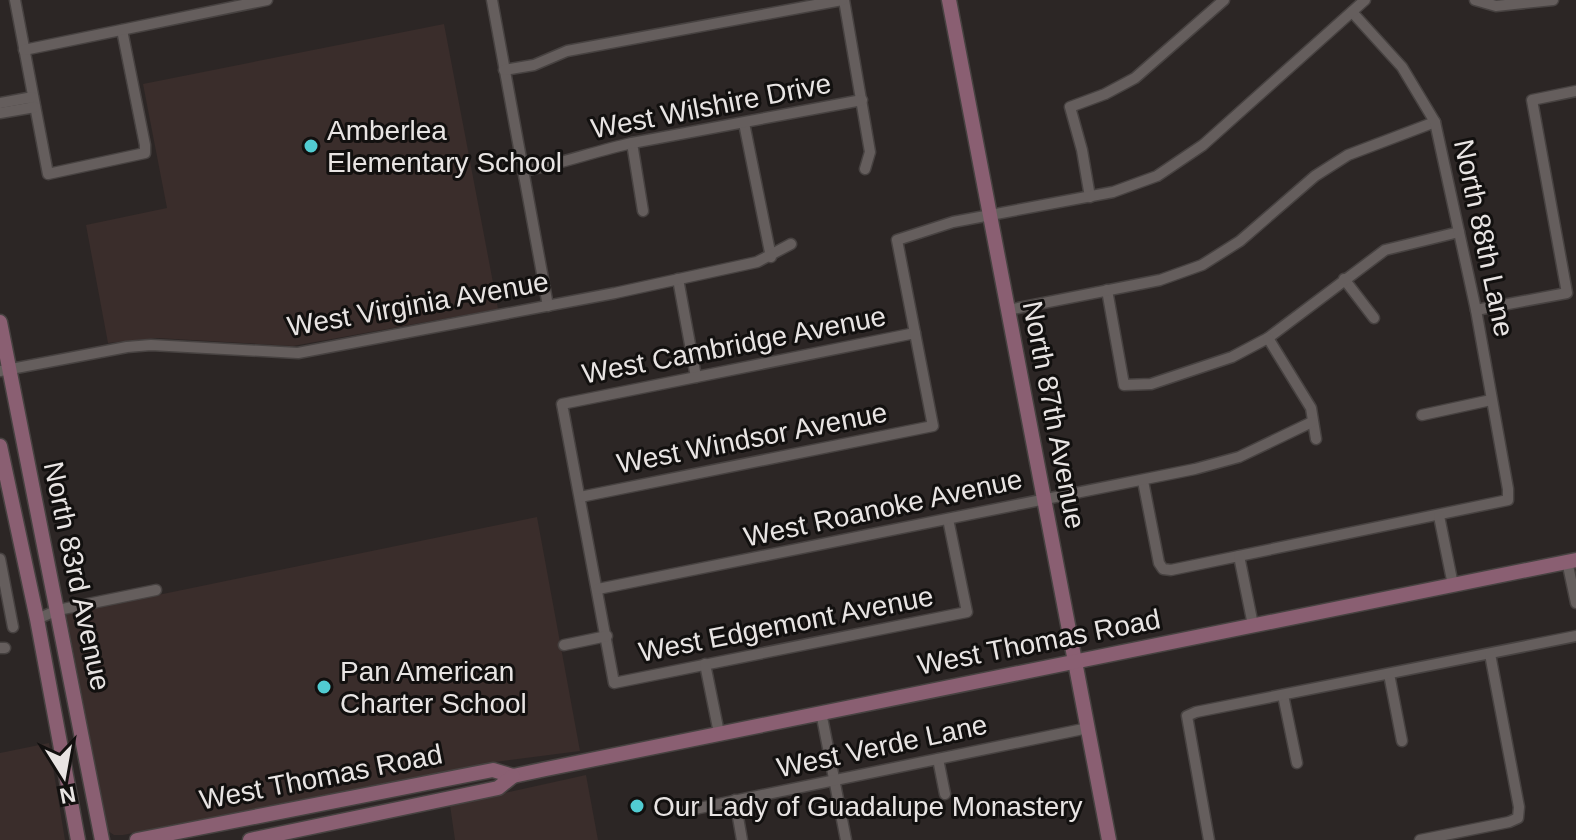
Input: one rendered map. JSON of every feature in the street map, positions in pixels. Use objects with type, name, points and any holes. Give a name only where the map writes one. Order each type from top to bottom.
[{"type":"main road","name":"North 87th Avenue","points":[[949,0],[1109,840]]},
{"type":"main road","name":"North 83rd Avenue","points":[[0,322],[4,370],[58,610],[102,840]]},
{"type":"main road","name":"North 83rd Avenue","points":[[0,446],[37,619],[78,840]]},
{"type":"main road","name":"West Thomas Road","points":[[250,840],[498,788],[513,776],[1572,560]]},
{"type":"main road","name":"West Thomas Road","points":[[137,840],[493,770],[513,776]]},
{"type":"main road","points":[[316,805],[320,826]]},
{"type":"street","points":[[15,0],[48,174],[145,153],[122,30]]},
{"type":"street","points":[[24,50],[267,0]]},
{"type":"street","points":[[492,0],[548,306]]},
{"type":"street","points":[[504,70],[534,65],[567,51],[843,0],[870,152],[865,169]]},
{"type":"street","points":[[1090,197],[1070,107],[1135,78],[1224,0]]},
{"type":"street","points":[[915,333],[897,240],[953,222],[1123,189],[1157,176],[1192,154],[1365,0]]},
{"type":"street","points":[[1478,6],[1553,0]]},
{"type":"street","name":"North 88th Lane","points":[[1352,12],[1402,67],[1435,122],[1476,310],[1508,489],[1508,500],[1439,516]]},
{"type":"street","points":[[1476,310],[1567,293],[1532,100],[1576,91]]},
{"type":"street","name":"West Wilshire Drive","points":[[523,171],[566,163],[600,150],[632,143],[862,100]]},
{"type":"street","points":[[0,108],[34,102]]},
{"type":"street","points":[[1008,310],[1160,280],[1202,265],[1240,241],[1315,176],[1348,155],[1435,122]]},
{"type":"street","points":[[744,123],[771,257]]},
{"type":"street","points":[[632,143],[643,211]]},
{"type":"street","points":[[1107,290],[1124,385],[1151,384],[1196,371],[1268,338],[1385,250],[1459,232]]},
{"type":"street","name":"West Virginia Avenue","points":[[4,370],[151,345],[298,353],[678,279],[771,257],[791,244]]},
{"type":"street","points":[[678,279],[696,377]]},
{"type":"street","points":[[1344,279],[1374,318]]},
{"type":"street","name":"West Cambridge Avenue","points":[[580,497],[562,404],[915,333]]},
{"type":"street","name":"West Windsor Avenue","points":[[580,497],[933,426],[915,333]]},
{"type":"street","points":[[1268,338],[1311,408],[1316,439]]},
{"type":"street","points":[[1422,415],[1491,400]]},
{"type":"street","name":"West Roanoke Avenue","points":[[598,589],[1143,481],[1239,457],[1312,422]]},
{"type":"street","points":[[1143,481],[1159,563],[1163,569],[1171,570],[1439,516],[1453,585]]},
{"type":"street","points":[[580,497],[607,636]]},
{"type":"street","name":"West Edgemont Avenue","points":[[564,645],[607,636],[614,683],[967,612],[948,519]]},
{"type":"street","points":[[1239,556],[1253,625]]},
{"type":"street","points":[[0,559],[13,627]]},
{"type":"street","points":[[1572,560],[1576,603]]},
{"type":"street","points":[[37,619],[58,610],[156,590]]},
{"type":"street","points":[[1209,840],[1187,716],[1576,636]]},
{"type":"street","points":[[1420,840],[1518,818],[1519,807],[1490,654]]},
{"type":"street","points":[[705,664],[719,733]]},
{"type":"street","points":[[1389,674],[1402,741]]},
{"type":"street","points":[[1283,695],[1297,763]]},
{"type":"street","points":[[821,712],[846,840]]},
{"type":"street","name":"West Verde Lane","points":[[685,811],[1088,728]]},
{"type":"street","points":[[938,759],[945,794]]},
{"type":"street","points":[[735,800],[742,840]]},
{"type":"shaded area","name":"Amberlea Elementary School","points":[[444,24],[498,309],[293,346],[157,338],[108,343],[86,225],[167,208],[143,84]]},
{"type":"shaded area","name":"Pan American Charter School","points":[[537,517],[580,751],[495,762],[123,835],[108,831],[66,614]]},
{"type":"shaded area","points":[[49,743],[65,840],[0,840],[0,753]]},
{"type":"shaded area","points":[[586,775],[598,840],[455,840],[450,805]]},
{"type":"place","name":"Amberlea Elementary School","points":[[311,146]]},
{"type":"place","name":"Pan American Charter School","points":[[324,687]]},
{"type":"place","name":"Our Lady of Guadalupe Monastery","points":[[637,806]]}]
